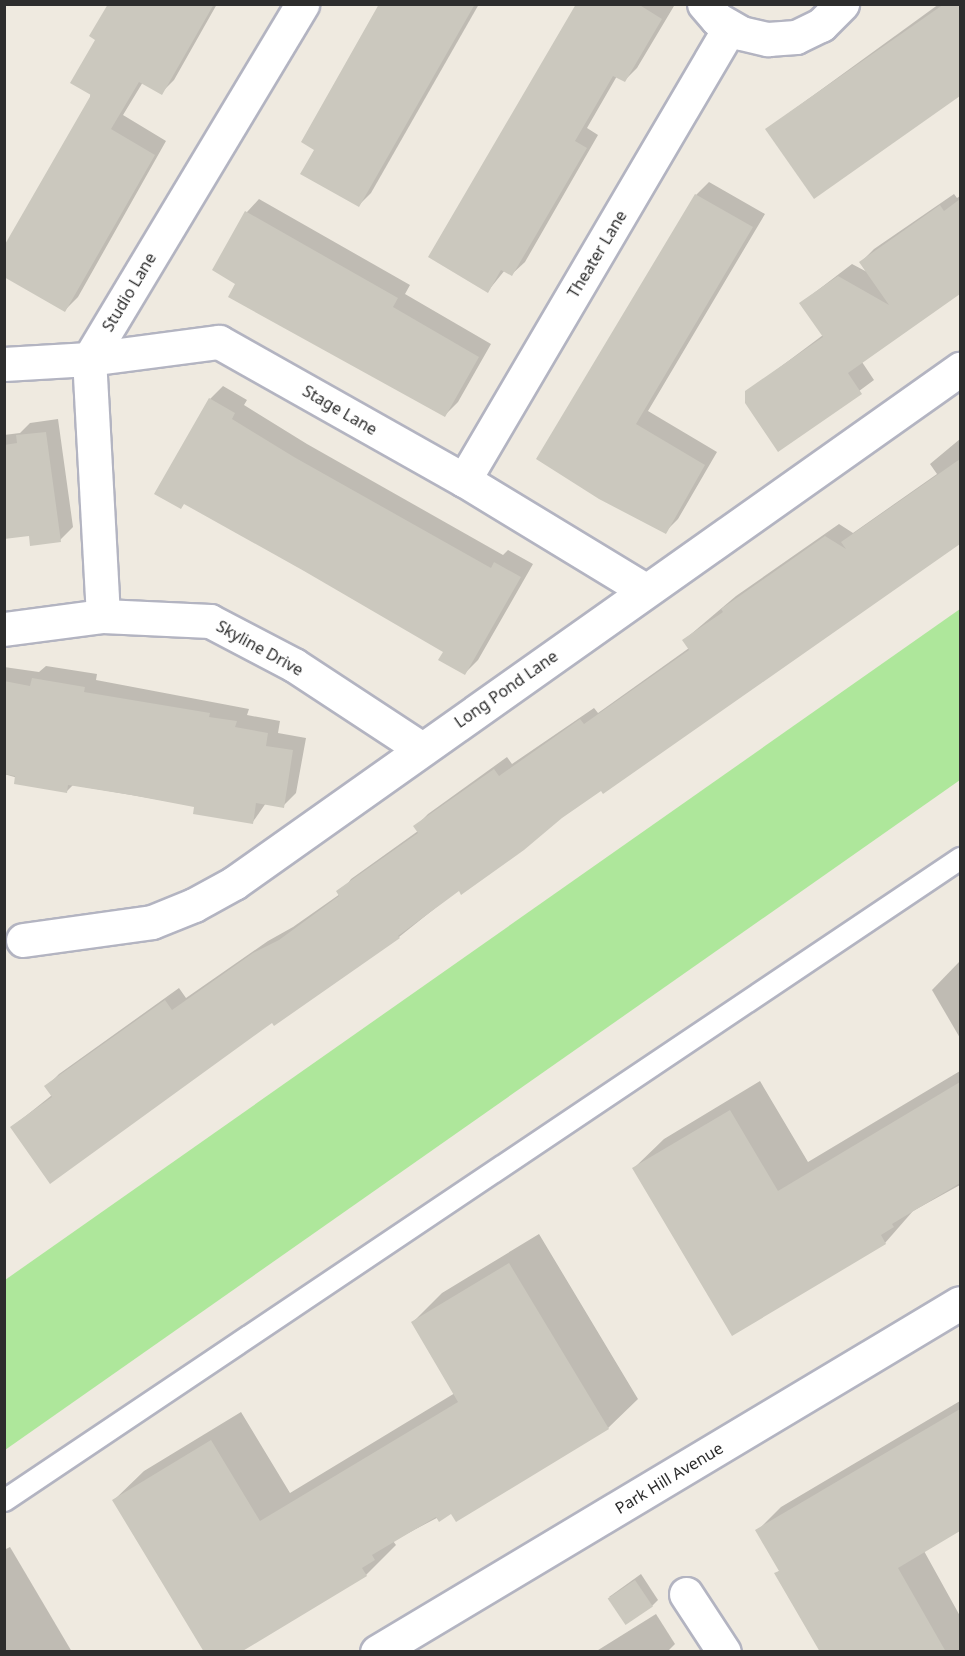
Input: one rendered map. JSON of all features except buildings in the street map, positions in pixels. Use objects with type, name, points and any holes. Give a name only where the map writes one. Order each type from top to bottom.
[{"type":"street","name":"Studio Lane","points":[[89,359],[302,4]]},
{"type":"street","points":[[704,4],[730,27],[768,39],[796,36],[820,25],[842,4]]},
{"type":"street","name":"Theater Lane","points":[[464,480],[730,27]]},
{"type":"street","name":"Stage Lane","points":[[4,364],[89,359],[219,342],[464,480],[645,590]]},
{"type":"street","points":[[89,359],[102,616]]},
{"type":"street","name":"Long Pond Lane","points":[[23,940],[152,922],[194,905],[234,883],[960,369]]},
{"type":"street","name":"Skyline Drive","points":[[4,628],[102,616],[210,621],[294,665],[422,749]]},
{"type":"street","name":"Park Hill Avenue","points":[[377,1652],[960,1303]]},
{"type":"street","points":[[686,1594],[724,1652]]},
{"type":"lane","points":[[4,1500],[960,858]]},
{"type":"green space","points":[[960,609],[960,780],[5,1450],[5,1280]]}]
